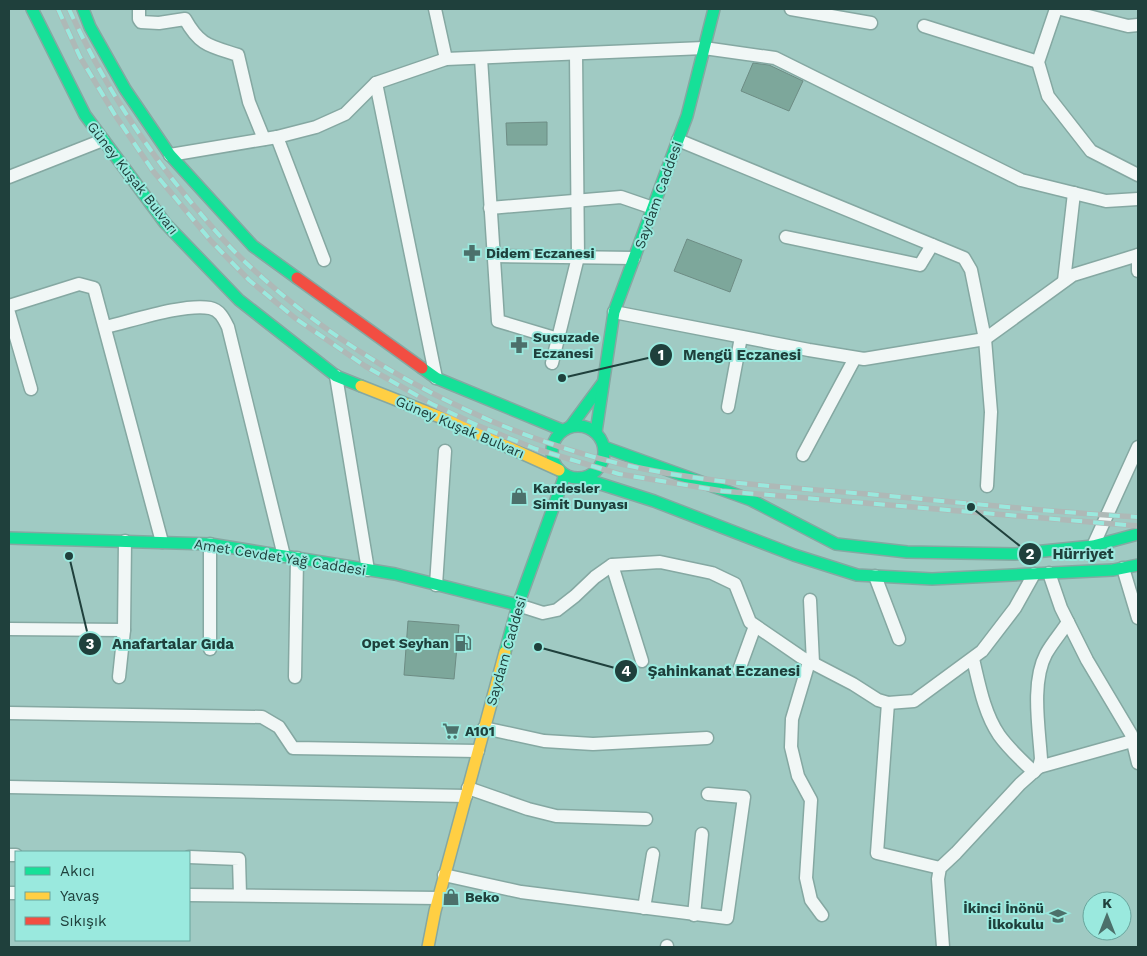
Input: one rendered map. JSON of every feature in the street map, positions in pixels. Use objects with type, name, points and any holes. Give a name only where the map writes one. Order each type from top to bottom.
[{"type":"main road","name":"Güney Kuşak Bulvarı","points":[[32,9],[85,115],[165,223],[239,300],[336,376],[450,421],[562,473]]},
{"type":"main road","points":[[83,9],[90,27],[126,89],[170,154],[253,246],[436,378],[567,428],[580,425],[589,427],[602,439],[604,456],[602,464],[597,471],[582,478]]},
{"type":"main road","name":"Saydam Caddesi","points":[[596,432],[614,312],[687,116],[714,9]]},
{"type":"main road","points":[[603,382],[567,428],[556,436],[552,445],[552,454],[554,462],[562,473],[654,501],[794,555],[857,575],[932,579],[1123,568],[1138,565]]},
{"type":"main road","points":[[604,447],[751,500],[836,544],[907,552],[1015,554],[1093,546],[1138,534]]},
{"type":"main road","name":"Saydam Caddesi","points":[[428,947],[444,875],[518,605],[562,473]]},
{"type":"main road","name":"Amet Cevdet Yağ Caddesi","points":[[9,538],[210,544],[395,574],[518,605]]},
{"type":"street","points":[[139,9],[139,19],[141,22],[159,23],[185,19],[193,34],[206,44],[238,55],[248,102],[271,138],[324,260]]},
{"type":"street","points":[[435,9],[446,59]]},
{"type":"street","points":[[791,9],[871,23]]},
{"type":"street","points":[[1056,9],[1038,62],[1048,96],[1092,151],[1138,176]]},
{"type":"street","points":[[1061,9],[1138,28]]},
{"type":"street","points":[[924,26],[1038,62]]},
{"type":"street","points":[[170,154],[271,138],[316,127],[345,114],[376,82],[446,59],[704,48],[776,58],[1021,180],[1106,201],[1138,199]]},
{"type":"street","points":[[552,363],[578,257],[576,54]]},
{"type":"street","points":[[481,58],[498,321],[558,339]]},
{"type":"street","points":[[376,82],[436,378]]},
{"type":"street","points":[[9,177],[103,140]]},
{"type":"street","points":[[678,140],[964,258],[971,270],[985,339],[991,412],[987,486]]},
{"type":"street","points":[[1064,281],[1074,193]]},
{"type":"street","points":[[490,208],[621,197],[653,208]]},
{"type":"street","points":[[786,237],[920,265],[932,244]]},
{"type":"street","points":[[614,312],[864,359],[985,339],[1073,274],[1138,255],[1138,271]]},
{"type":"street","points":[[494,256],[634,258]]},
{"type":"street","points":[[9,306],[79,284],[94,288],[106,327],[162,542]]},
{"type":"street","points":[[106,327],[185,308],[211,308],[222,315],[228,327],[284,556]]},
{"type":"street","points":[[9,313],[31,389]]},
{"type":"street","points":[[728,406],[741,337]]},
{"type":"street","points":[[803,455],[855,358]]},
{"type":"street","points":[[336,376],[368,570]]},
{"type":"street","points":[[1093,546],[1138,447]]},
{"type":"street","points":[[436,585],[445,451]]},
{"type":"street","points":[[119,677],[124,630],[125,540]]},
{"type":"street","points":[[210,544],[210,649]]},
{"type":"street","points":[[295,677],[297,558]]},
{"type":"street","points":[[518,605],[543,613],[557,610],[575,596],[594,577],[612,565],[660,562],[712,573],[735,584],[750,622],[755,626],[811,662],[853,684],[878,700],[888,703],[914,701],[982,651],[1015,608],[1034,574]]},
{"type":"street","points":[[612,565],[642,660]]},
{"type":"street","points":[[1123,568],[1138,618]]},
{"type":"street","points":[[1049,573],[1061,608],[1087,660],[1131,734],[1138,763]]},
{"type":"street","points":[[875,576],[899,639]]},
{"type":"street","points":[[810,600],[811,662],[792,719],[791,747],[798,776],[810,800],[806,878],[810,900],[822,915]]},
{"type":"street","points":[[943,947],[938,879],[940,868],[1037,769],[1041,759],[1037,698],[1040,673],[1045,656],[1068,622]]},
{"type":"street","points":[[739,670],[755,626]]},
{"type":"street","points":[[9,629],[124,630]]},
{"type":"street","points":[[972,658],[985,706],[998,734],[1012,752],[1037,769]]},
{"type":"street","points":[[888,703],[877,853],[940,868]]},
{"type":"street","points":[[9,713],[262,717],[279,727],[293,748],[478,751]]},
{"type":"street","points":[[484,728],[544,741],[593,744],[706,738]]},
{"type":"street","points":[[1037,769],[1132,741]]},
{"type":"street","points":[[9,787],[467,792],[556,816],[646,819]]},
{"type":"street","points":[[444,875],[521,892],[727,918],[744,797],[708,794]]},
{"type":"street","points":[[694,915],[702,834]]},
{"type":"street","points":[[644,908],[654,854]]},
{"type":"street","points":[[190,858],[238,859],[240,896]]},
{"type":"street","points":[[190,895],[438,898]]},
{"type":"building","points":[[753,63],[769,65],[803,81],[789,111],[741,91]]},
{"type":"building","points":[[547,122],[547,145],[507,145],[506,123]]},
{"type":"building","points":[[687,239],[742,260],[730,292],[674,271]]},
{"type":"building","points":[[408,621],[459,625],[454,679],[404,675]]},
{"type":"railway","points":[[58,9],[80,57],[115,115],[153,171],[211,241],[249,280],[295,318],[365,366],[432,404],[479,426],[536,449],[619,474],[722,491],[1138,526]]},
{"type":"railway","points":[[69,9],[108,85],[139,133],[172,179],[213,229],[238,255],[294,304],[336,335],[380,364],[426,390],[474,413],[522,434],[572,451],[621,464],[682,476],[1036,510],[1138,517]]},
{"type":"traffic: fast","points":[[32,9],[85,115],[165,223],[239,300],[336,376],[361,386]]},
{"type":"traffic: fast","points":[[83,9],[90,27],[125,89],[170,155],[253,246],[297,278]]},
{"type":"traffic: fast","points":[[596,432],[614,312],[687,116],[714,9]]},
{"type":"traffic: fast","points":[[422,368],[436,378],[562,430]]},
{"type":"traffic: fast","points":[[571,426],[602,384]]},
{"type":"traffic: fast","points":[[573,426],[583,426],[597,433],[604,447],[604,452],[604,457],[597,471],[583,478],[573,478],[563,474],[556,467],[552,457],[552,447],[556,437],[563,430],[573,426]]},
{"type":"traffic: fast","points":[[604,447],[751,500],[836,544],[907,552],[1015,554],[1093,546],[1138,534]]},
{"type":"traffic: fast","points":[[505,652],[518,605],[565,475]]},
{"type":"traffic: fast","points":[[582,478],[654,501],[794,555],[857,575],[932,579],[1113,570],[1138,565]]},
{"type":"traffic: fast","points":[[9,538],[210,544],[395,574],[518,605]]},
{"type":"traffic: slow","points":[[361,386],[450,421],[559,470]]},
{"type":"traffic: slow","points":[[428,947],[435,911],[505,652]]},
{"type":"traffic: jam","points":[[297,278],[422,368]]},
{"type":"place","name":"Didem Eczanesi","points":[[472,253]]},
{"type":"place","name":"Sucuzade Eczanesi","points":[[519,345]]},
{"type":"place","name":"Mengü Eczanesi","points":[[562,378]]},
{"type":"place","name":"Kardesler Simit Dunyası","points":[[519,496]]},
{"type":"place","name":"Hürriyet","points":[[971,507]]},
{"type":"place","name":"Anafartalar Gıda","points":[[69,556]]},
{"type":"place","name":"Opet Seyhan","points":[[463,643]]},
{"type":"place","name":"Şahinkanat Eczanesi","points":[[538,647]]},
{"type":"place","name":"A101","points":[[451,731]]},
{"type":"place","name":"Beko","points":[[451,897]]},
{"type":"place","name":"İkinci İnönü İlkokulu","points":[[1058,916]]}]
